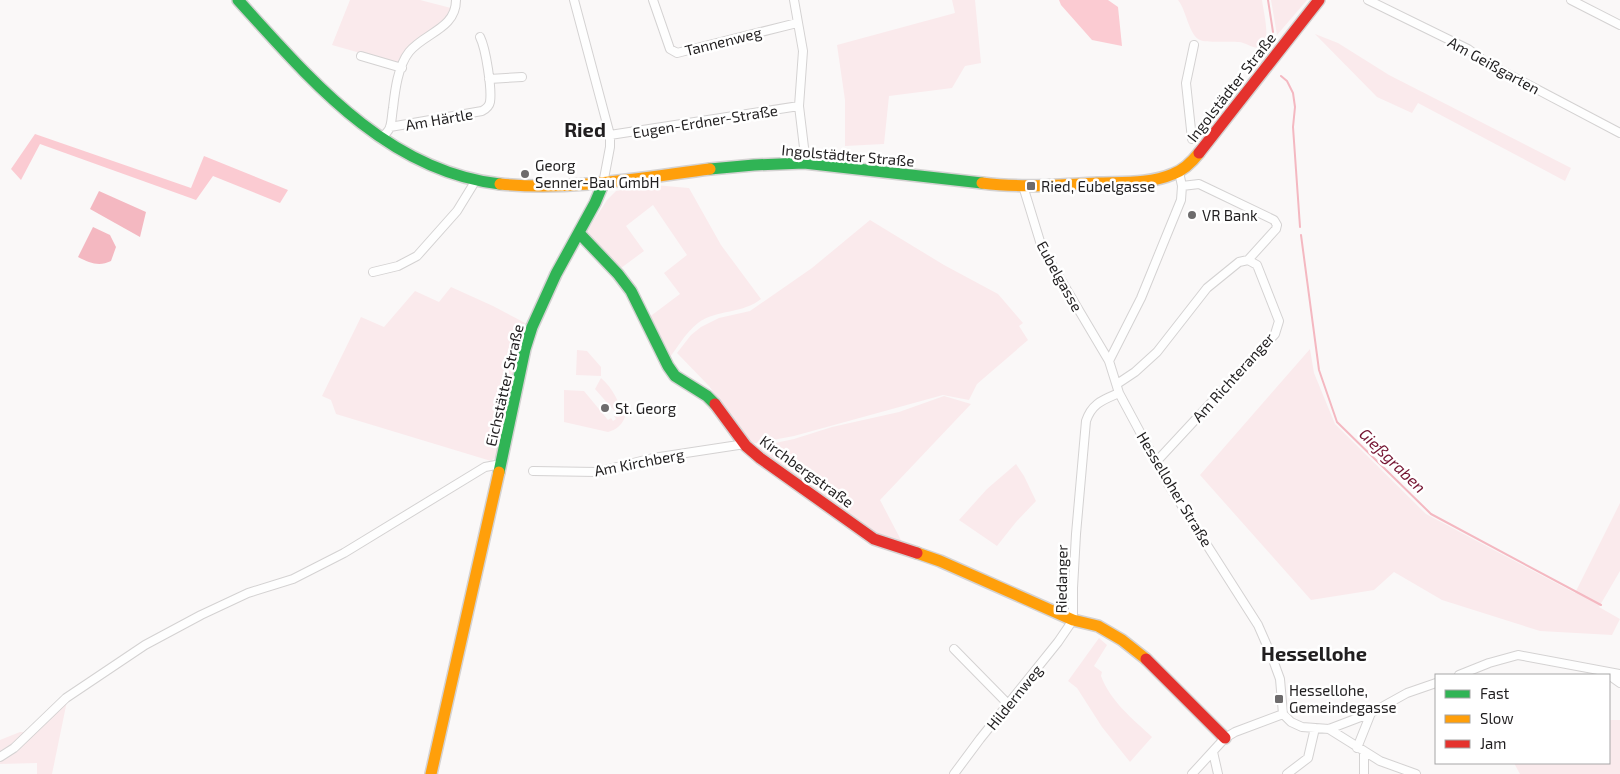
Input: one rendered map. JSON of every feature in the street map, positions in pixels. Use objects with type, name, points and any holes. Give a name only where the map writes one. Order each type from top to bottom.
[{"type":"main road","name":"Ingolstädter Straße","points":[[238,0],[343,112],[381,139],[429,165],[476,180],[536,188],[603,184],[720,167],[796,163],[1023,186],[1156,180],[1178,172],[1192,162],[1319,0]]},
{"type":"main road","name":"Eichstätter Straße","points":[[431,774],[496,489],[525,349],[532,327],[556,274],[596,203],[603,184]]},
{"type":"main road","name":"Kirchbergstraße","points":[[578,233],[618,274],[631,291],[668,366],[675,376],[707,396],[720,408],[745,444],[760,458],[874,538],[940,561],[1073,620]]},
{"type":"main road","name":"Riedanger","points":[[1073,620],[1098,626],[1122,640],[1147,660],[1225,738]]},
{"type":"street","name":"Am Härtle","points":[[381,139],[390,127],[395,92],[402,68],[410,51],[447,24],[454,11],[456,0]]},
{"type":"street","points":[[574,0],[610,135],[610,147],[603,184]]},
{"type":"street","name":"Tannenweg","points":[[653,0],[670,49],[677,52],[797,23]]},
{"type":"street","points":[[794,0],[803,51],[799,106],[806,164]]},
{"type":"street","name":"Am Geißgarten","points":[[1368,0],[1468,49],[1490,65],[1620,133]]},
{"type":"street","points":[[1571,0],[1620,25]]},
{"type":"street","name":"Am Härtle","points":[[390,127],[482,111],[487,108],[490,101],[489,79],[484,46],[480,37]]},
{"type":"street","points":[[1192,139],[1186,83],[1194,45]]},
{"type":"street","points":[[361,56],[402,68]]},
{"type":"street","points":[[489,79],[522,77]]},
{"type":"street","name":"Eugen-Erdner-Straße","points":[[610,135],[799,106]]},
{"type":"street","points":[[1109,361],[1150,278],[1181,200],[1182,186],[1178,172]]},
{"type":"street","points":[[373,272],[398,266],[417,256],[457,211],[476,180]]},
{"type":"street","points":[[1117,384],[1135,372],[1157,352],[1207,288],[1239,262],[1248,260],[1276,229],[1277,225],[1274,220],[1199,184],[1182,186]]},
{"type":"street","name":"Eubelgasse","points":[[1023,186],[1042,248],[1109,361]]},
{"type":"street","name":"Am Richteranger","points":[[1156,462],[1275,334],[1279,321],[1257,265],[1248,260]]},
{"type":"street","name":"Hesselloher Straße","points":[[1109,361],[1120,392],[1156,462],[1258,625],[1280,679],[1283,714]]},
{"type":"street","name":"Riedanger","points":[[1073,620],[1076,534],[1086,422],[1091,409],[1102,400],[1120,392]]},
{"type":"street","name":"Am Kirchberg","points":[[533,471],[597,472],[653,458],[745,444]]},
{"type":"street","points":[[0,757],[14,748],[66,698],[145,645],[202,614],[248,593],[293,579],[336,558],[485,467],[501,464]]},
{"type":"street","name":"Hildernweg","points":[[954,774],[1073,620]]},
{"type":"street","points":[[954,649],[1009,704]]},
{"type":"street","points":[[1462,674],[1489,663],[1518,655],[1604,672],[1619,672]]},
{"type":"street","points":[[1192,774],[1225,738],[1235,732],[1283,714],[1291,722],[1302,727],[1329,729],[1371,713],[1407,693],[1435,683]]},
{"type":"street","points":[[1364,774],[1360,750],[1371,713]]},
{"type":"street","points":[[1286,774],[1308,758],[1315,728]]},
{"type":"street","points":[[1329,729],[1380,761],[1416,774]]},
{"type":"street","points":[[1213,752],[1218,774]]},
{"type":"shaded area","points":[[350,0],[420,0],[451,8],[447,19],[399,64],[332,45]]},
{"type":"shaded area","points":[[952,0],[975,0],[981,63],[965,66],[952,88],[889,96],[884,144],[845,146],[845,100],[837,45],[955,13]]},
{"type":"shaded area","points":[[1059,0],[1108,0],[1118,7],[1122,46],[1092,40],[1061,5]]},
{"type":"shaded area","points":[[1178,0],[1262,0],[1266,40],[1258,48],[1239,42],[1200,40],[1196,38],[1190,28]]},
{"type":"shaded area","points":[[1271,0],[1307,0],[1277,35]]},
{"type":"shaded area","points":[[1315,34],[1338,43],[1389,75],[1571,168],[1565,181],[1418,103],[1412,113],[1377,97]]},
{"type":"shaded area","points":[[35,134],[191,188],[204,156],[288,190],[280,203],[213,176],[196,200],[40,144],[21,180],[11,169]]},
{"type":"shaded area","points":[[654,185],[689,188],[721,245],[761,299],[754,304],[713,315],[698,323],[686,335],[668,360],[648,318],[680,294],[664,273],[687,255],[653,205],[626,226],[644,251],[617,271],[585,234],[607,200],[616,191]]},
{"type":"shaded area","points":[[99,191],[146,212],[140,237],[90,209]]},
{"type":"shaded area","points":[[870,220],[944,265],[998,294],[1023,323],[1019,326],[1028,340],[977,384],[969,400],[943,395],[794,436],[751,444],[709,386],[677,353],[691,335],[701,327],[719,318],[750,311],[812,268]]},
{"type":"shaded area","points":[[93,227],[110,235],[116,247],[111,261],[95,264],[78,257]]},
{"type":"shaded area","points":[[451,287],[529,325],[500,446],[497,456],[491,461],[336,414],[331,400],[322,396],[361,317],[384,327],[415,291],[439,302]]},
{"type":"shaded area","points":[[1310,349],[1314,373],[1335,424],[1426,514],[1575,593],[1620,503],[1620,571],[1599,607],[1620,619],[1612,635],[1540,631],[1442,600],[1394,572],[1374,590],[1311,600],[1200,475]]},
{"type":"shaded area","points":[[577,350],[587,351],[601,367],[601,376],[576,375]]},
{"type":"shaded area","points":[[601,378],[612,391],[625,417],[620,425],[608,432],[564,422],[564,390],[584,391],[608,420],[611,418],[613,421],[616,419],[614,416],[617,414],[595,389]]},
{"type":"shaded area","points":[[944,396],[971,404],[880,500],[902,542],[899,545],[864,529],[751,448],[899,412]]},
{"type":"shaded area","points":[[1016,464],[1036,501],[997,546],[959,520],[987,489]]},
{"type":"shaded area","points":[[1099,638],[1107,645],[1094,666],[1102,672],[1101,676],[1105,685],[1116,702],[1152,737],[1130,762],[1102,727],[1077,688],[1068,681]]},
{"type":"shaded area","points":[[67,701],[52,774],[37,774],[37,763],[0,764],[0,761]]},
{"type":"shaded area","points":[[1610,720],[1620,720],[1620,774],[1520,774],[1515,764],[1610,764]]},
{"type":"shaded area","points":[[20,732],[25,732],[22,737],[0,755],[0,740]]},
{"type":"waterway","name":"Gießgraben","points":[[1268,0],[1273,32]]},
{"type":"waterway","name":"Gießgraben","points":[[1281,76],[1287,81],[1293,93],[1295,107],[1293,127],[1300,227]]},
{"type":"waterway","name":"Gießgraben","points":[[1301,235],[1319,370],[1337,422],[1431,514],[1601,605]]},
{"type":"traffic: fast","points":[[238,0],[322,90],[353,117],[386,141],[421,161],[459,176],[500,184]]},
{"type":"traffic: fast","points":[[710,169],[804,163],[982,183]]},
{"type":"traffic: fast","points":[[499,472],[525,349],[532,327],[556,274],[595,203],[603,184]]},
{"type":"traffic: fast","points":[[579,233],[618,274],[631,291],[668,366],[675,376],[707,396],[715,404]]},
{"type":"traffic: slow","points":[[982,183],[1039,186],[1145,181],[1177,172],[1194,160],[1199,153]]},
{"type":"traffic: slow","points":[[500,184],[527,186],[579,185],[710,169]]},
{"type":"traffic: slow","points":[[431,774],[499,472]]},
{"type":"traffic: slow","points":[[917,553],[940,561],[1073,620],[1098,626],[1122,640],[1146,659]]},
{"type":"traffic: jam","points":[[1199,153],[1319,0]]},
{"type":"traffic: jam","points":[[715,404],[746,446],[760,458],[874,539],[917,553]]},
{"type":"traffic: jam","points":[[1146,659],[1225,738]]},
{"type":"place","name":"Georg Senner-Bau GmbH","points":[[525,174]]},
{"type":"place","name":"Ried, Eubelgasse","points":[[1031,186]]},
{"type":"place","name":"VR Bank","points":[[1192,215]]},
{"type":"place","name":"St. Georg","points":[[605,408]]},
{"type":"place","name":"Hessellohe, Gemeindegasse","points":[[1279,699]]},
{"type":"district","name":"Ried","points":[[585,129]]},
{"type":"district","name":"Hessellohe","points":[[1314,653]]}]
